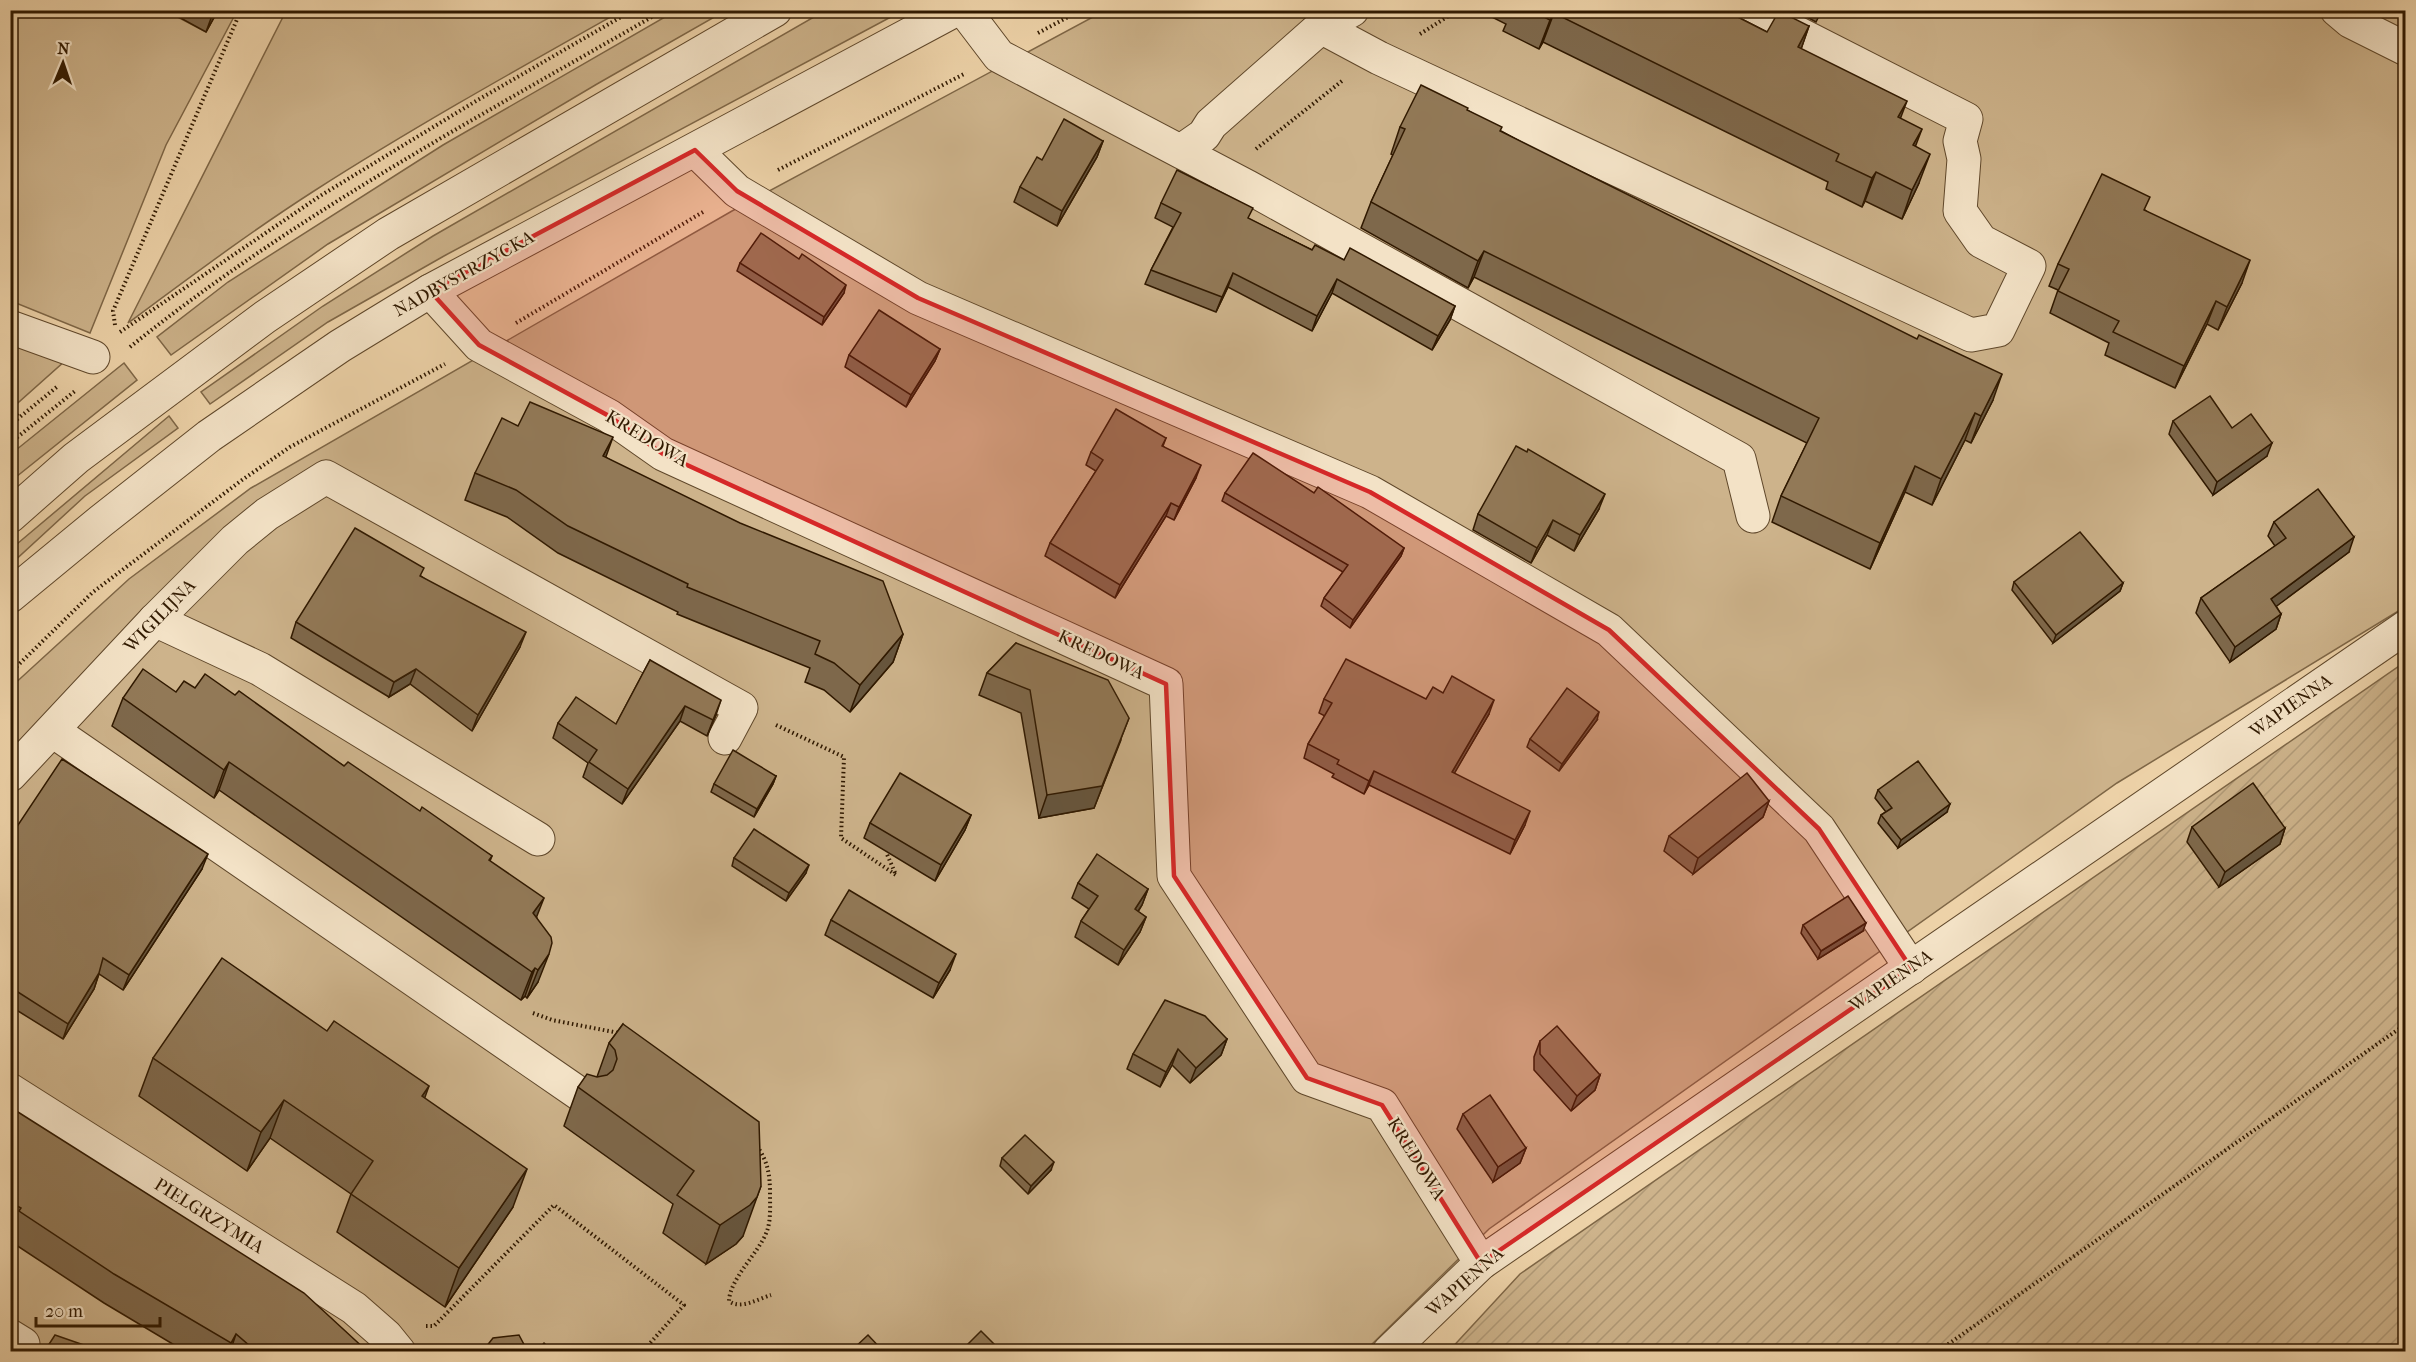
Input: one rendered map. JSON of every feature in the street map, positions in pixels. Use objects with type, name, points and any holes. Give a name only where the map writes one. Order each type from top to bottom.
[{"type":"street","points":[[10,516],[76,458],[265,317],[388,234],[775,10]]},
{"type":"street","name":"NADBYSTRZYCKA","points":[[10,596],[209,436],[340,346],[430,291],[955,10]]},
{"type":"street","points":[[964,10],[999,56],[1181,151],[1739,459],[1754,516]]},
{"type":"street","points":[[1181,151],[1204,135],[1211,124],[1321,27],[1352,10]]},
{"type":"street","points":[[1321,27],[1379,58],[1971,335],[1998,330],[2028,266],[1981,241],[1960,211],[1964,159],[1960,141],[1966,119],[1752,10]]},
{"type":"street","points":[[2337,10],[2350,21],[2406,49]]},
{"type":"street","points":[[695,150],[737,192],[918,298],[1370,492],[1608,630],[1819,829],[1911,968]]},
{"type":"street","name":"KREDOWA","points":[[430,291],[479,345],[609,416],[663,454],[1166,684],[1174,876],[1307,1078],[1382,1105],[1481,1263]]},
{"type":"street","points":[[10,327],[88,370]]},
{"type":"street","name":"WIGILIJNA","points":[[10,775],[155,620],[243,533],[267,514],[326,477],[741,708]]},
{"type":"street","points":[[155,620],[260,669],[538,839]]},
{"type":"street","name":"WAPIENNA","points":[[1389,1352],[1481,1263],[2406,627]]},
{"type":"street","points":[[725,738],[741,708]]},
{"type":"street","points":[[53,731],[584,1097]]},
{"type":"street","name":"PIELGRZYMIA","points":[[10,1090],[354,1308],[386,1336],[399,1352]]},
{"type":"path","points":[[241,10],[113,311],[117,334],[320,196],[476,101],[633,10]]},
{"type":"path","points":[[127,349],[248,261],[331,205],[664,10]]},
{"type":"path","points":[[10,674],[93,592],[242,480],[290,447],[479,345],[737,192],[999,56],[1081,10]]},
{"type":"path","points":[[1251,153],[1357,69],[1458,10]]},
{"type":"path","points":[[10,425],[88,370]]},
{"type":"path","points":[[10,443],[88,370]]},
{"type":"path","points":[[10,403],[20,418]]},
{"type":"path","points":[[741,708],[844,757],[841,838],[896,875],[886,852]]},
{"type":"path","points":[[530,1012],[552,1020],[626,1035]]},
{"type":"path","points":[[1937,1352],[2406,1024]]},
{"type":"path","points":[[754,1142],[768,1163],[769,1225],[733,1287],[729,1301],[740,1305],[771,1295]]},
{"type":"path","points":[[420,1326],[434,1326],[554,1205],[684,1305],[644,1350]]},
{"type":"highlighted area","points":[[695,150],[737,191],[918,298],[1370,492],[1609,630],[1819,829],[1911,968],[1481,1263],[1382,1105],[1307,1078],[1174,876],[1166,684],[663,454],[609,416],[479,345],[430,291]]},
{"type":"shaded area","points":[[375,10],[397,14],[418,10],[621,11],[428,121],[314,191],[243,239],[128,323],[286,11]]},
{"type":"shaded area","points":[[677,10],[725,11],[597,84],[328,244],[171,355],[157,337],[228,282],[443,145]]},
{"type":"shaded area","points":[[826,10],[902,11],[444,256],[328,322],[210,404],[201,392],[323,306],[433,236]]},
{"type":"shaded area","points":[[10,11],[166,11],[206,32],[218,11],[237,11],[166,145],[90,333],[11,301]]},
{"type":"shaded area","points":[[1104,11],[2405,11],[2405,607],[2117,783],[1489,1229],[1365,1351],[11,1352],[11,687],[129,579],[251,488],[732,211]]},
{"type":"shaded area","points":[[11,341],[66,360],[11,409]]},
{"type":"shaded area","points":[[124,363],[137,380],[11,481],[11,454]]},
{"type":"shaded area","points":[[169,416],[178,428],[85,496],[11,564],[11,549]]},
{"type":"shaded area","points":[[2405,662],[2405,1351],[1448,1352],[1520,1274]]},
{"type":"building","points":[[1530,10],[1724,10],[1767,32],[1779,11],[1809,26],[1798,47],[1907,101],[1898,117],[1922,129],[1913,145],[1930,154],[1912,190],[1876,172],[1872,178],[1836,161],[1839,154],[1554,13],[1550,20]]},
{"type":"building","points":[[1421,85],[1502,127],[1500,131],[1917,339],[1919,335],[2002,374],[1981,416],[1975,413],[1941,479],[1915,466],[1880,543],[1781,496],[1819,418],[1484,251],[1478,261],[1371,202],[1405,129],[1400,127]]},
{"type":"building","points":[[1064,119],[1103,141],[1062,211],[1020,187],[1037,157],[1042,160]]},
{"type":"building","points":[[1177,170],[1253,208],[1248,218],[1312,250],[1315,245],[1344,260],[1350,248],[1455,306],[1438,336],[1337,279],[1317,316],[1233,273],[1222,297],[1151,270],[1181,213],[1161,203]]},
{"type":"building","points":[[2102,174],[2150,197],[2144,210],[2250,260],[2227,307],[2216,301],[2184,366],[2113,332],[2119,321],[2058,291],[2069,269],[2058,264]]},
{"type":"building","points":[[761,233],[799,259],[802,254],[846,285],[824,317],[740,263]]},
{"type":"building","points":[[879,310],[940,349],[911,395],[849,355]]},
{"type":"building","points":[[2210,396],[2232,428],[2251,414],[2272,443],[2217,482],[2173,421]]},
{"type":"building","points":[[530,402],[613,437],[603,456],[740,523],[883,581],[903,634],[860,685],[834,663],[815,654],[820,641],[687,587],[688,584],[568,526],[516,490],[475,473],[502,418],[518,426]]},
{"type":"building","points":[[1116,409],[1166,438],[1162,446],[1201,465],[1179,507],[1171,503],[1120,585],[1050,543],[1103,460],[1091,452]]},
{"type":"building","points":[[1516,446],[1527,452],[1528,449],[1605,494],[1580,535],[1553,520],[1537,548],[1478,514]]},
{"type":"building","points":[[1253,453],[1314,493],[1318,487],[1404,548],[1353,620],[1324,598],[1348,565],[1225,493]]},
{"type":"building","points":[[2318,489],[2354,537],[2271,599],[2281,614],[2235,647],[2201,598],[2286,538],[2274,522]]},
{"type":"building","points":[[355,528],[424,568],[420,576],[526,632],[478,715],[416,669],[394,682],[296,622]]},
{"type":"building","points":[[2080,532],[2123,583],[2056,635],[2014,582]]},
{"type":"building","points":[[1016,643],[1108,680],[1129,718],[1102,786],[1047,795],[1030,690],[987,673]]},
{"type":"building","points":[[1346,659],[1426,699],[1433,687],[1443,693],[1452,676],[1494,700],[1452,772],[1530,811],[1515,840],[1374,771],[1369,781],[1337,764],[1339,760],[1308,744],[1332,703],[1324,699]]},
{"type":"building","points":[[650,660],[721,700],[713,720],[685,706],[628,789],[589,762],[597,750],[558,723],[576,697],[616,724]]},
{"type":"building","points":[[143,669],[176,692],[184,681],[195,688],[205,674],[235,695],[239,691],[344,766],[348,762],[420,811],[422,807],[492,856],[489,860],[544,898],[533,913],[551,937],[552,943],[549,954],[538,970],[535,968],[532,972],[229,762],[224,770],[123,698]]},
{"type":"building","points":[[1567,688],[1599,712],[1562,764],[1530,739]]},
{"type":"building","points":[[733,750],[776,776],[757,809],[714,784]]},
{"type":"building","points":[[62,759],[208,854],[129,975],[103,958],[99,973],[68,1024],[10,987],[10,837]]},
{"type":"building","points":[[1918,761],[1950,804],[1901,840],[1881,815],[1892,808],[1878,790]]},
{"type":"building","points":[[900,773],[971,815],[941,865],[870,823]]},
{"type":"building","points":[[1747,773],[1769,801],[1698,858],[1669,836]]},
{"type":"building","points":[[2253,783],[2285,828],[2225,872],[2192,827]]},
{"type":"building","points":[[754,829],[809,865],[789,893],[734,858]]},
{"type":"building","points":[[1097,854],[1148,889],[1135,909],[1146,917],[1124,950],[1081,921],[1098,896],[1078,883]]},
{"type":"building","points":[[849,890],[956,954],[939,983],[831,920]]},
{"type":"building","points":[[1848,896],[1866,923],[1821,951],[1803,925]]},
{"type":"building","points":[[222,958],[327,1031],[334,1021],[429,1086],[422,1096],[527,1169],[459,1268],[351,1194],[373,1161],[284,1100],[261,1132],[153,1058]]},
{"type":"building","points":[[1165,1000],[1205,1016],[1227,1039],[1196,1068],[1178,1049],[1166,1072],[1133,1054]]},
{"type":"building","points":[[623,1024],[759,1122],[761,1186],[757,1197],[750,1205],[720,1225],[677,1195],[694,1171],[578,1087],[587,1074],[597,1077],[607,1075],[613,1070],[617,1059],[615,1050],[609,1043]]},
{"type":"building","points":[[1557,1026],[1600,1075],[1577,1096],[1540,1054],[1540,1041]]},
{"type":"building","points":[[1490,1095],[1526,1148],[1498,1167],[1463,1114]]},
{"type":"building","points":[[10,1107],[304,1293],[368,1352],[257,1352],[236,1334],[231,1343],[114,1274],[19,1211],[21,1208],[10,1202]]},
{"type":"building","points":[[1025,1135],[1054,1162],[1031,1186],[1002,1158]]},
{"type":"building","points":[[981,1331],[1002,1352],[960,1352]]},
{"type":"building","points":[[55,1335],[104,1352],[44,1352]]},
{"type":"building","points":[[519,1335],[528,1352],[482,1352],[493,1338]]},
{"type":"building","points":[[868,1335],[884,1352],[850,1352]]},
{"type":"building","points":[[544,1343],[553,1352],[536,1352]]}]
